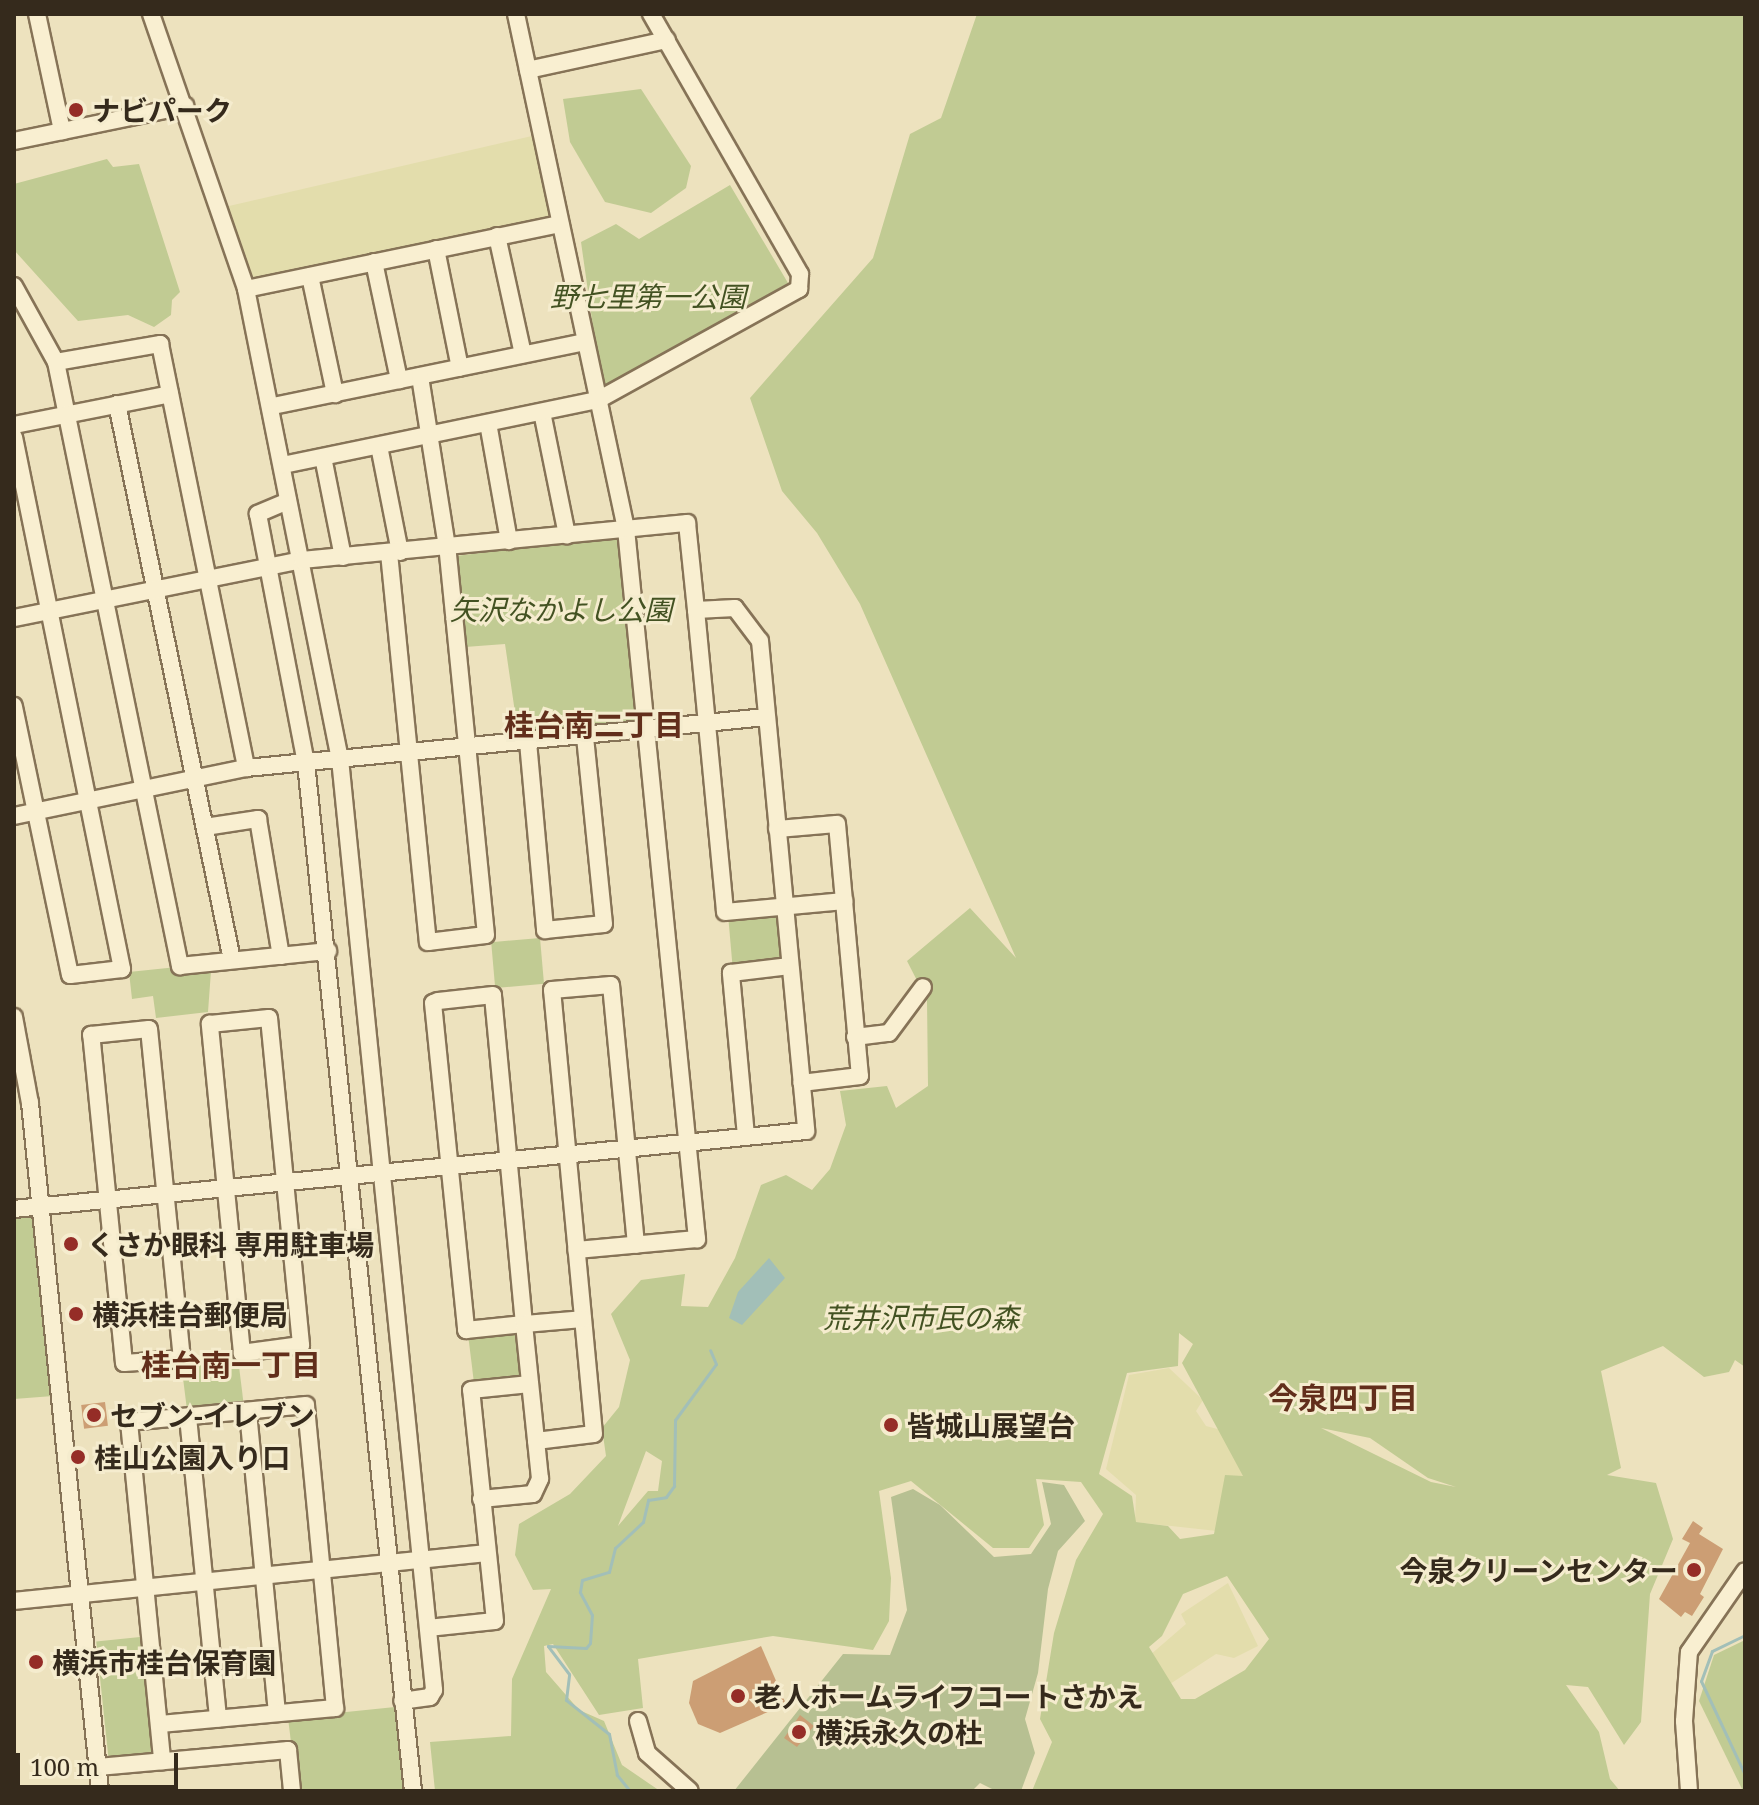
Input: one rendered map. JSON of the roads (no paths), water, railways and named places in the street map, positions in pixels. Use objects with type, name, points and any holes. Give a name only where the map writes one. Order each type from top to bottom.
[{"type":"street","points":[[37,14],[62,131]]},
{"type":"street","points":[[169,14],[151,16],[185,106],[246,289],[273,406],[288,501],[340,759],[434,1690],[424,1700],[402,1701]]},
{"type":"street","points":[[516,14],[626,529],[697,1239],[577,1250]]},
{"type":"street","points":[[283,465],[598,400],[799,289],[800,274],[735,169],[651,14]]},
{"type":"street","points":[[528,70],[667,40]]},
{"type":"street","points":[[14,141],[185,106]]},
{"type":"street","points":[[246,289],[560,224]]},
{"type":"street","points":[[497,236],[523,354]]},
{"type":"street","points":[[436,249],[460,368]]},
{"type":"street","points":[[374,262],[399,380]]},
{"type":"street","points":[[310,276],[335,394]]},
{"type":"street","points":[[14,286],[56,362],[180,966],[328,951]]},
{"type":"street","points":[[273,406],[586,342]]},
{"type":"street","points":[[56,362],[160,344],[246,768]]},
{"type":"street","points":[[379,446],[394,552],[428,942],[486,935],[447,547],[433,434],[420,376]]},
{"type":"street","points":[[14,425],[170,394]]},
{"type":"street","points":[[117,404],[232,960]]},
{"type":"street","points":[[542,412],[567,535]]},
{"type":"street","points":[[488,423],[509,541]]},
{"type":"street","points":[[14,437],[122,969],[70,975],[14,706]]},
{"type":"street","points":[[323,457],[343,557]]},
{"type":"street","points":[[288,501],[258,514],[271,567],[306,763],[328,951],[387,1564],[413,1791]]},
{"type":"street","points":[[14,618],[302,560],[687,523],[725,912],[844,901]]},
{"type":"street","points":[[14,1209],[806,1131],[760,641],[735,608],[696,610]]},
{"type":"street","points":[[14,816],[246,768],[766,717]]},
{"type":"street","points":[[528,742],[545,930],[604,924],[585,736]]},
{"type":"street","points":[[205,827],[258,819],[281,956]]},
{"type":"street","points":[[777,829],[837,824],[860,1076],[801,1083]]},
{"type":"street","points":[[746,1136],[731,973],[790,966]]},
{"type":"street","points":[[536,1441],[594,1434],[552,990],[611,985],[636,1245]]},
{"type":"street","points":[[855,1037],[889,1033],[923,987]]},
{"type":"street","points":[[481,1499],[533,1494],[540,1479],[530,1384],[524,1324],[508,1160],[493,995],[433,1003],[466,1330],[524,1324],[583,1319]]},
{"type":"street","points":[[14,1017],[42,1206],[100,1791]]},
{"type":"street","points":[[269,1018],[301,1345],[242,1353],[226,1188],[210,1024],[269,1018]]},
{"type":"street","points":[[149,1029],[182,1359],[124,1363],[108,1199],[91,1035],[149,1029]]},
{"type":"street","points":[[428,1628],[495,1621],[471,1390],[530,1384]]},
{"type":"street","points":[[160,1724],[335,1708],[306,1405],[129,1422],[162,1761]]},
{"type":"street","points":[[248,1412],[277,1713]]},
{"type":"street","points":[[188,1417],[218,1719]]},
{"type":"street","points":[[14,1601],[487,1553]]},
{"type":"street","points":[[1689,1791],[1689,1652],[1745,1571]]},
{"type":"street","points":[[638,1721],[647,1753],[690,1791]]},
{"type":"street","points":[[98,1767],[288,1750],[292,1791]]},
{"type":"water","points":[[769,1258],[785,1278],[742,1325],[729,1318],[738,1292]]},
{"type":"waterway","points":[[630,1791],[617,1775],[609,1734],[566,1700],[569,1674],[548,1646],[586,1648],[590,1643],[592,1615],[580,1592],[582,1580],[609,1572],[615,1548],[643,1522],[648,1500],[666,1497],[674,1486],[675,1420],[716,1364],[710,1350]]},
{"type":"waterway","points":[[1745,1635],[1712,1651],[1701,1681],[1745,1775]]},
{"type":"place","name":"ナビパーク","points":[[76,110]]},
{"type":"place","name":"くさか眼科 専用駐車場","points":[[71,1244]]},
{"type":"place","name":"横浜桂台郵便局","points":[[76,1314]]},
{"type":"place","name":"セブン-イレブン","points":[[94,1415]]},
{"type":"place","name":"皆城山展望台","points":[[891,1425]]},
{"type":"place","name":"桂山公園入り口","points":[[78,1457]]},
{"type":"place","name":"今泉クリーンセンター","points":[[1694,1570]]},
{"type":"place","name":"横浜市桂台保育園","points":[[36,1662]]},
{"type":"place","name":"老人ホームライフコートさかえ","points":[[738,1696]]},
{"type":"place","name":"横浜永久の杜","points":[[799,1732]]},
{"type":"district","name":"桂台南二丁目","points":[[594,725]]},
{"type":"district","name":"桂台南一丁目","points":[[231,1365]]},
{"type":"district","name":"今泉四丁目","points":[[1343,1398]]},
{"type":"park label","name":"野七里第一公園","points":[[648,296]]},
{"type":"park label","name":"矢沢なかよし公園","points":[[561,609]]},
{"type":"park label","name":"荒井沢市民の森","points":[[921,1317]]}]
